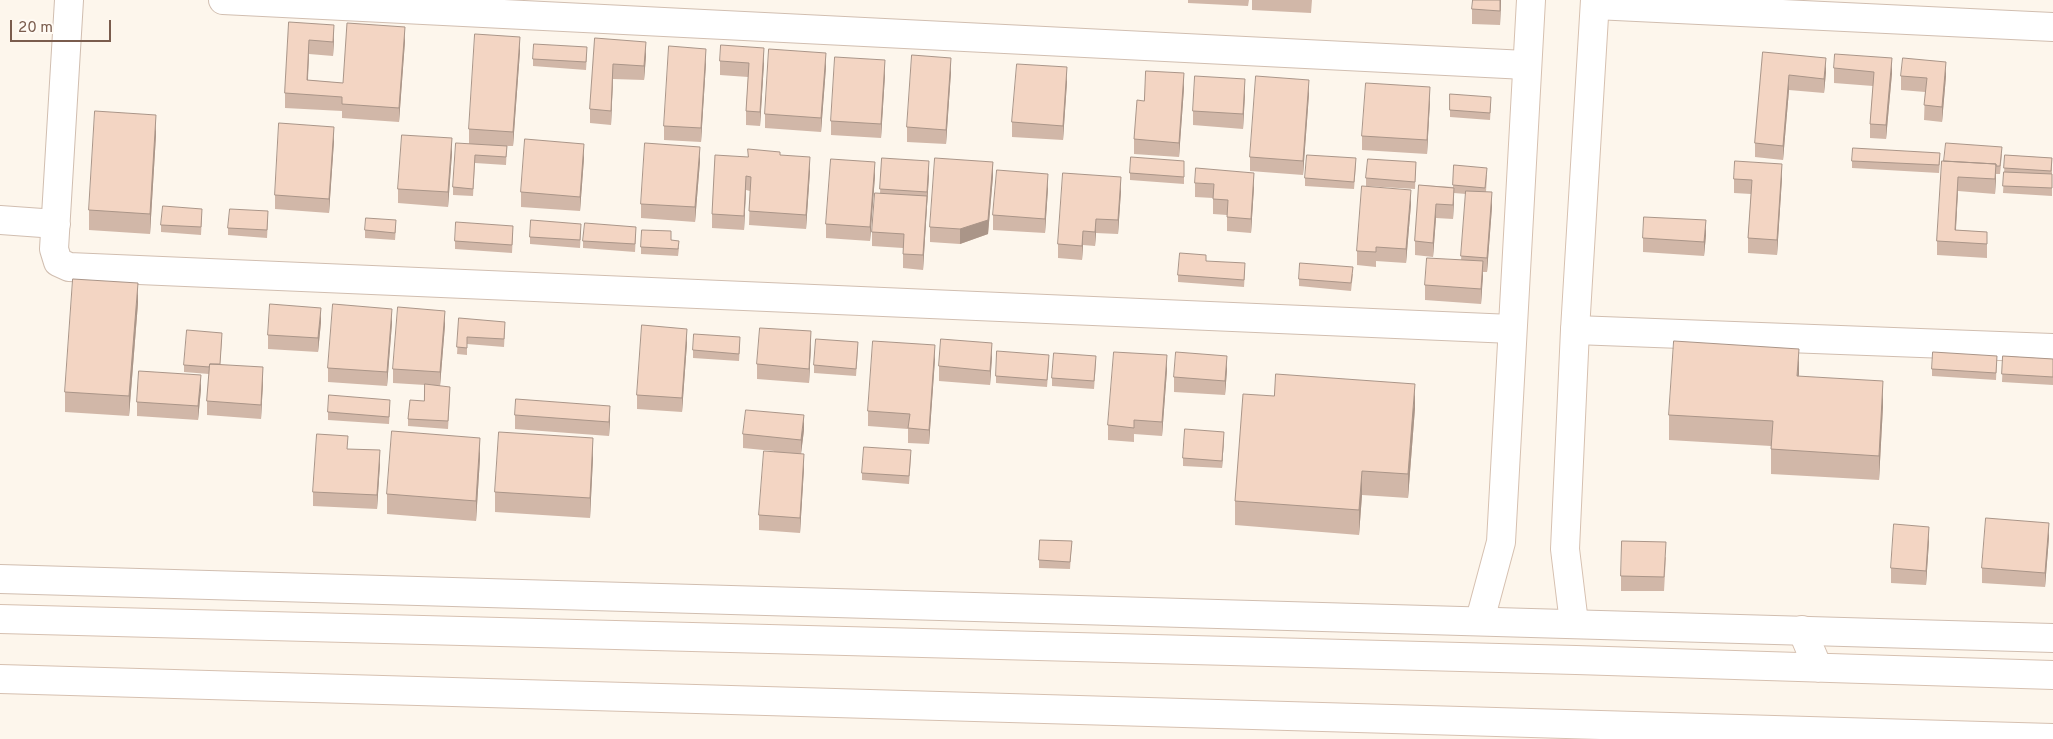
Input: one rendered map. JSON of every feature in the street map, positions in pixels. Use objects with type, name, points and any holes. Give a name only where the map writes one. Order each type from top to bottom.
[{"type":"street","points":[[69,0],[54,249],[58,262],[69,267],[1512,329]]},
{"type":"street","points":[[224,0],[1526,66]]},
{"type":"street","points":[[1480,620],[1501,542],[1530,0]]},
{"type":"street","points":[[1574,623],[1565,549],[1575,330],[1595,3],[2053,27]]},
{"type":"street","points":[[0,220],[56,224]]},
{"type":"street","points":[[1575,330],[2053,348]]},
{"type":"street","points":[[0,579],[1480,620],[2053,638]]},
{"type":"street","points":[[0,619],[2053,675]]},
{"type":"street","points":[[1802,630],[1818,668]]},
{"type":"street","points":[[0,678],[2053,738]]},
{"type":"building","points":[[1473,0],[1500,0],[1500,11],[1472,9]]},
{"type":"building","points":[[289,22],[334,25],[333,42],[309,40],[307,80],[343,83],[347,23],[405,27],[399,108],[342,104],[342,97],[285,93]]},
{"type":"building","points":[[475,34],[520,37],[513,132],[469,129]]},
{"type":"building","points":[[595,38],[646,42],[644,66],[613,64],[611,111],[590,109]]},
{"type":"building","points":[[534,44],[587,47],[586,62],[533,59]]},
{"type":"building","points":[[721,45],[764,48],[760,112],[746,111],[749,63],[720,61]]},
{"type":"building","points":[[669,46],[706,49],[701,128],[664,126]]},
{"type":"building","points":[[769,49],[826,53],[821,118],[765,114]]},
{"type":"building","points":[[1763,52],[1826,58],[1824,79],[1789,75],[1783,146],[1755,143]]},
{"type":"building","points":[[1835,54],[1892,58],[1886,125],[1870,124],[1874,72],[1834,68]]},
{"type":"building","points":[[912,55],[951,58],[946,130],[907,127]]},
{"type":"building","points":[[835,57],[885,60],[881,124],[831,121]]},
{"type":"building","points":[[1903,58],[1946,62],[1942,107],[1924,105],[1927,78],[1901,76]]},
{"type":"building","points":[[1017,64],[1067,67],[1063,126],[1012,122]]},
{"type":"building","points":[[1146,71],[1184,73],[1179,143],[1134,139],[1137,100],[1144,101]]},
{"type":"building","points":[[1195,76],[1245,79],[1243,114],[1193,111]]},
{"type":"building","points":[[1256,76],[1309,80],[1303,161],[1250,157]]},
{"type":"building","points":[[1366,83],[1430,87],[1427,140],[1362,136]]},
{"type":"building","points":[[1450,94],[1491,97],[1490,113],[1450,110]]},
{"type":"building","points":[[95,111],[156,115],[150,214],[89,210]]},
{"type":"building","points":[[279,123],[334,127],[329,199],[275,195]]},
{"type":"building","points":[[402,135],[452,138],[448,192],[398,189]]},
{"type":"building","points":[[525,139],[584,144],[580,197],[521,192]]},
{"type":"building","points":[[456,143],[507,146],[506,157],[475,155],[473,189],[453,187]]},
{"type":"building","points":[[645,143],[700,147],[695,207],[641,204]]},
{"type":"building","points":[[1946,143],[2002,147],[2000,166],[1996,166],[1996,164],[1944,161]]},
{"type":"building","points":[[1853,148],[1940,153],[1939,165],[1852,161]]},
{"type":"building","points":[[748,149],[780,152],[780,155],[810,157],[806,215],[749,211],[751,177],[746,176],[744,216],[712,214],[715,155],[748,157]]},
{"type":"building","points":[[1307,155],[1356,158],[1354,182],[1305,178]]},
{"type":"building","points":[[2005,155],[2052,158],[2051,171],[2004,168]]},
{"type":"building","points":[[1131,157],[1184,161],[1184,177],[1130,173]]},
{"type":"building","points":[[882,158],[929,161],[927,192],[880,189]]},
{"type":"building","points":[[935,158],[993,162],[988,220],[960,229],[930,227]]},
{"type":"building","points":[[831,159],[875,162],[870,227],[826,224]]},
{"type":"building","points":[[1368,159],[1416,162],[1415,182],[1366,178]]},
{"type":"building","points":[[1735,161],[1782,164],[1777,240],[1748,238],[1752,180],[1734,179]]},
{"type":"building","points":[[1942,161],[1996,164],[1995,179],[1958,177],[1955,230],[1987,232],[1987,244],[1937,241]]},
{"type":"building","points":[[1454,165],[1487,168],[1485,188],[1453,185]]},
{"type":"building","points":[[1196,168],[1254,173],[1251,219],[1227,217],[1228,200],[1213,199],[1214,184],[1195,183]]},
{"type":"building","points":[[997,170],[1048,174],[1045,219],[993,215]]},
{"type":"building","points":[[2004,172],[2052,174],[2052,188],[2003,186]]},
{"type":"building","points":[[1063,173],[1121,177],[1118,220],[1096,219],[1095,232],[1083,231],[1082,246],[1058,244]]},
{"type":"building","points":[[1419,185],[1454,188],[1453,205],[1436,204],[1433,243],[1415,241]]},
{"type":"building","points":[[1362,186],[1411,190],[1406,249],[1376,247],[1376,252],[1357,251]]},
{"type":"building","points":[[1466,191],[1492,192],[1487,258],[1461,256]]},
{"type":"building","points":[[875,193],[927,196],[923,255],[903,254],[904,234],[872,232]]},
{"type":"building","points":[[163,206],[202,209],[201,227],[161,225]]},
{"type":"building","points":[[230,209],[268,211],[267,230],[228,228]]},
{"type":"building","points":[[1644,217],[1706,220],[1704,242],[1643,238]]},
{"type":"building","points":[[366,218],[396,220],[395,233],[365,230]]},
{"type":"building","points":[[531,220],[581,224],[580,240],[530,237]]},
{"type":"building","points":[[456,222],[513,226],[512,245],[455,241]]},
{"type":"building","points":[[585,223],[636,227],[635,244],[583,241]]},
{"type":"building","points":[[642,230],[671,231],[671,240],[679,241],[678,249],[641,247]]},
{"type":"building","points":[[1180,253],[1206,255],[1206,261],[1245,263],[1244,280],[1178,275]]},
{"type":"building","points":[[1427,258],[1483,261],[1481,289],[1425,285]]},
{"type":"building","points":[[1300,263],[1353,267],[1351,283],[1299,279]]},
{"type":"building","points":[[73,279],[138,283],[129,396],[65,392]]},
{"type":"building","points":[[270,304],[321,308],[318,338],[268,335]]},
{"type":"building","points":[[333,304],[392,309],[387,372],[328,368]]},
{"type":"building","points":[[398,307],[445,311],[440,372],[393,369]]},
{"type":"building","points":[[459,318],[505,322],[504,339],[467,337],[467,348],[457,347]]},
{"type":"building","points":[[642,325],[687,329],[682,398],[637,395]]},
{"type":"building","points":[[760,328],[811,331],[809,369],[757,364]]},
{"type":"building","points":[[187,330],[222,333],[220,364],[210,364],[209,367],[184,365]]},
{"type":"building","points":[[694,334],[740,337],[739,354],[693,350]]},
{"type":"building","points":[[816,339],[858,342],[856,369],[814,365]]},
{"type":"building","points":[[941,339],[992,343],[990,371],[939,366]]},
{"type":"building","points":[[873,341],[935,345],[929,430],[908,428],[910,414],[868,411]]},
{"type":"building","points":[[1674,341],[1799,349],[1797,376],[1883,381],[1879,456],[1771,449],[1773,421],[1669,415]]},
{"type":"building","points":[[997,351],[1049,355],[1047,380],[996,376]]},
{"type":"building","points":[[1114,352],[1167,355],[1162,422],[1134,420],[1134,428],[1108,425]]},
{"type":"building","points":[[1176,352],[1227,356],[1225,381],[1174,377]]},
{"type":"building","points":[[1933,352],[1997,356],[1996,373],[1932,369]]},
{"type":"building","points":[[1054,353],[1096,356],[1094,381],[1052,378]]},
{"type":"building","points":[[2003,356],[2053,359],[2053,377],[2002,374]]},
{"type":"building","points":[[210,364],[263,367],[261,405],[207,401]]},
{"type":"building","points":[[139,371],[201,375],[198,406],[137,402]]},
{"type":"building","points":[[1276,374],[1415,384],[1408,474],[1362,471],[1359,510],[1235,501],[1243,394],[1274,396]]},
{"type":"building","points":[[425,384],[450,387],[448,421],[408,419],[410,400],[424,401]]},
{"type":"building","points":[[329,395],[390,400],[389,417],[328,412]]},
{"type":"building","points":[[516,399],[610,406],[609,422],[515,415]]},
{"type":"building","points":[[746,410],[804,415],[801,440],[743,434]]},
{"type":"building","points":[[1185,429],[1224,432],[1222,461],[1183,458]]},
{"type":"building","points":[[392,431],[480,438],[476,501],[387,494]]},
{"type":"building","points":[[499,432],[593,438],[590,498],[495,492]]},
{"type":"building","points":[[317,434],[348,436],[347,449],[380,450],[377,495],[313,492]]},
{"type":"building","points":[[864,447],[911,450],[909,476],[862,473]]},
{"type":"building","points":[[764,451],[804,454],[800,518],[759,515]]},
{"type":"building","points":[[1986,518],[2049,523],[2045,573],[1982,568]]},
{"type":"building","points":[[1894,524],[1929,527],[1926,571],[1891,568]]},
{"type":"building","points":[[1040,540],[1072,541],[1070,562],[1039,560]]},
{"type":"building","points":[[1622,541],[1666,542],[1664,577],[1621,576]]}]
